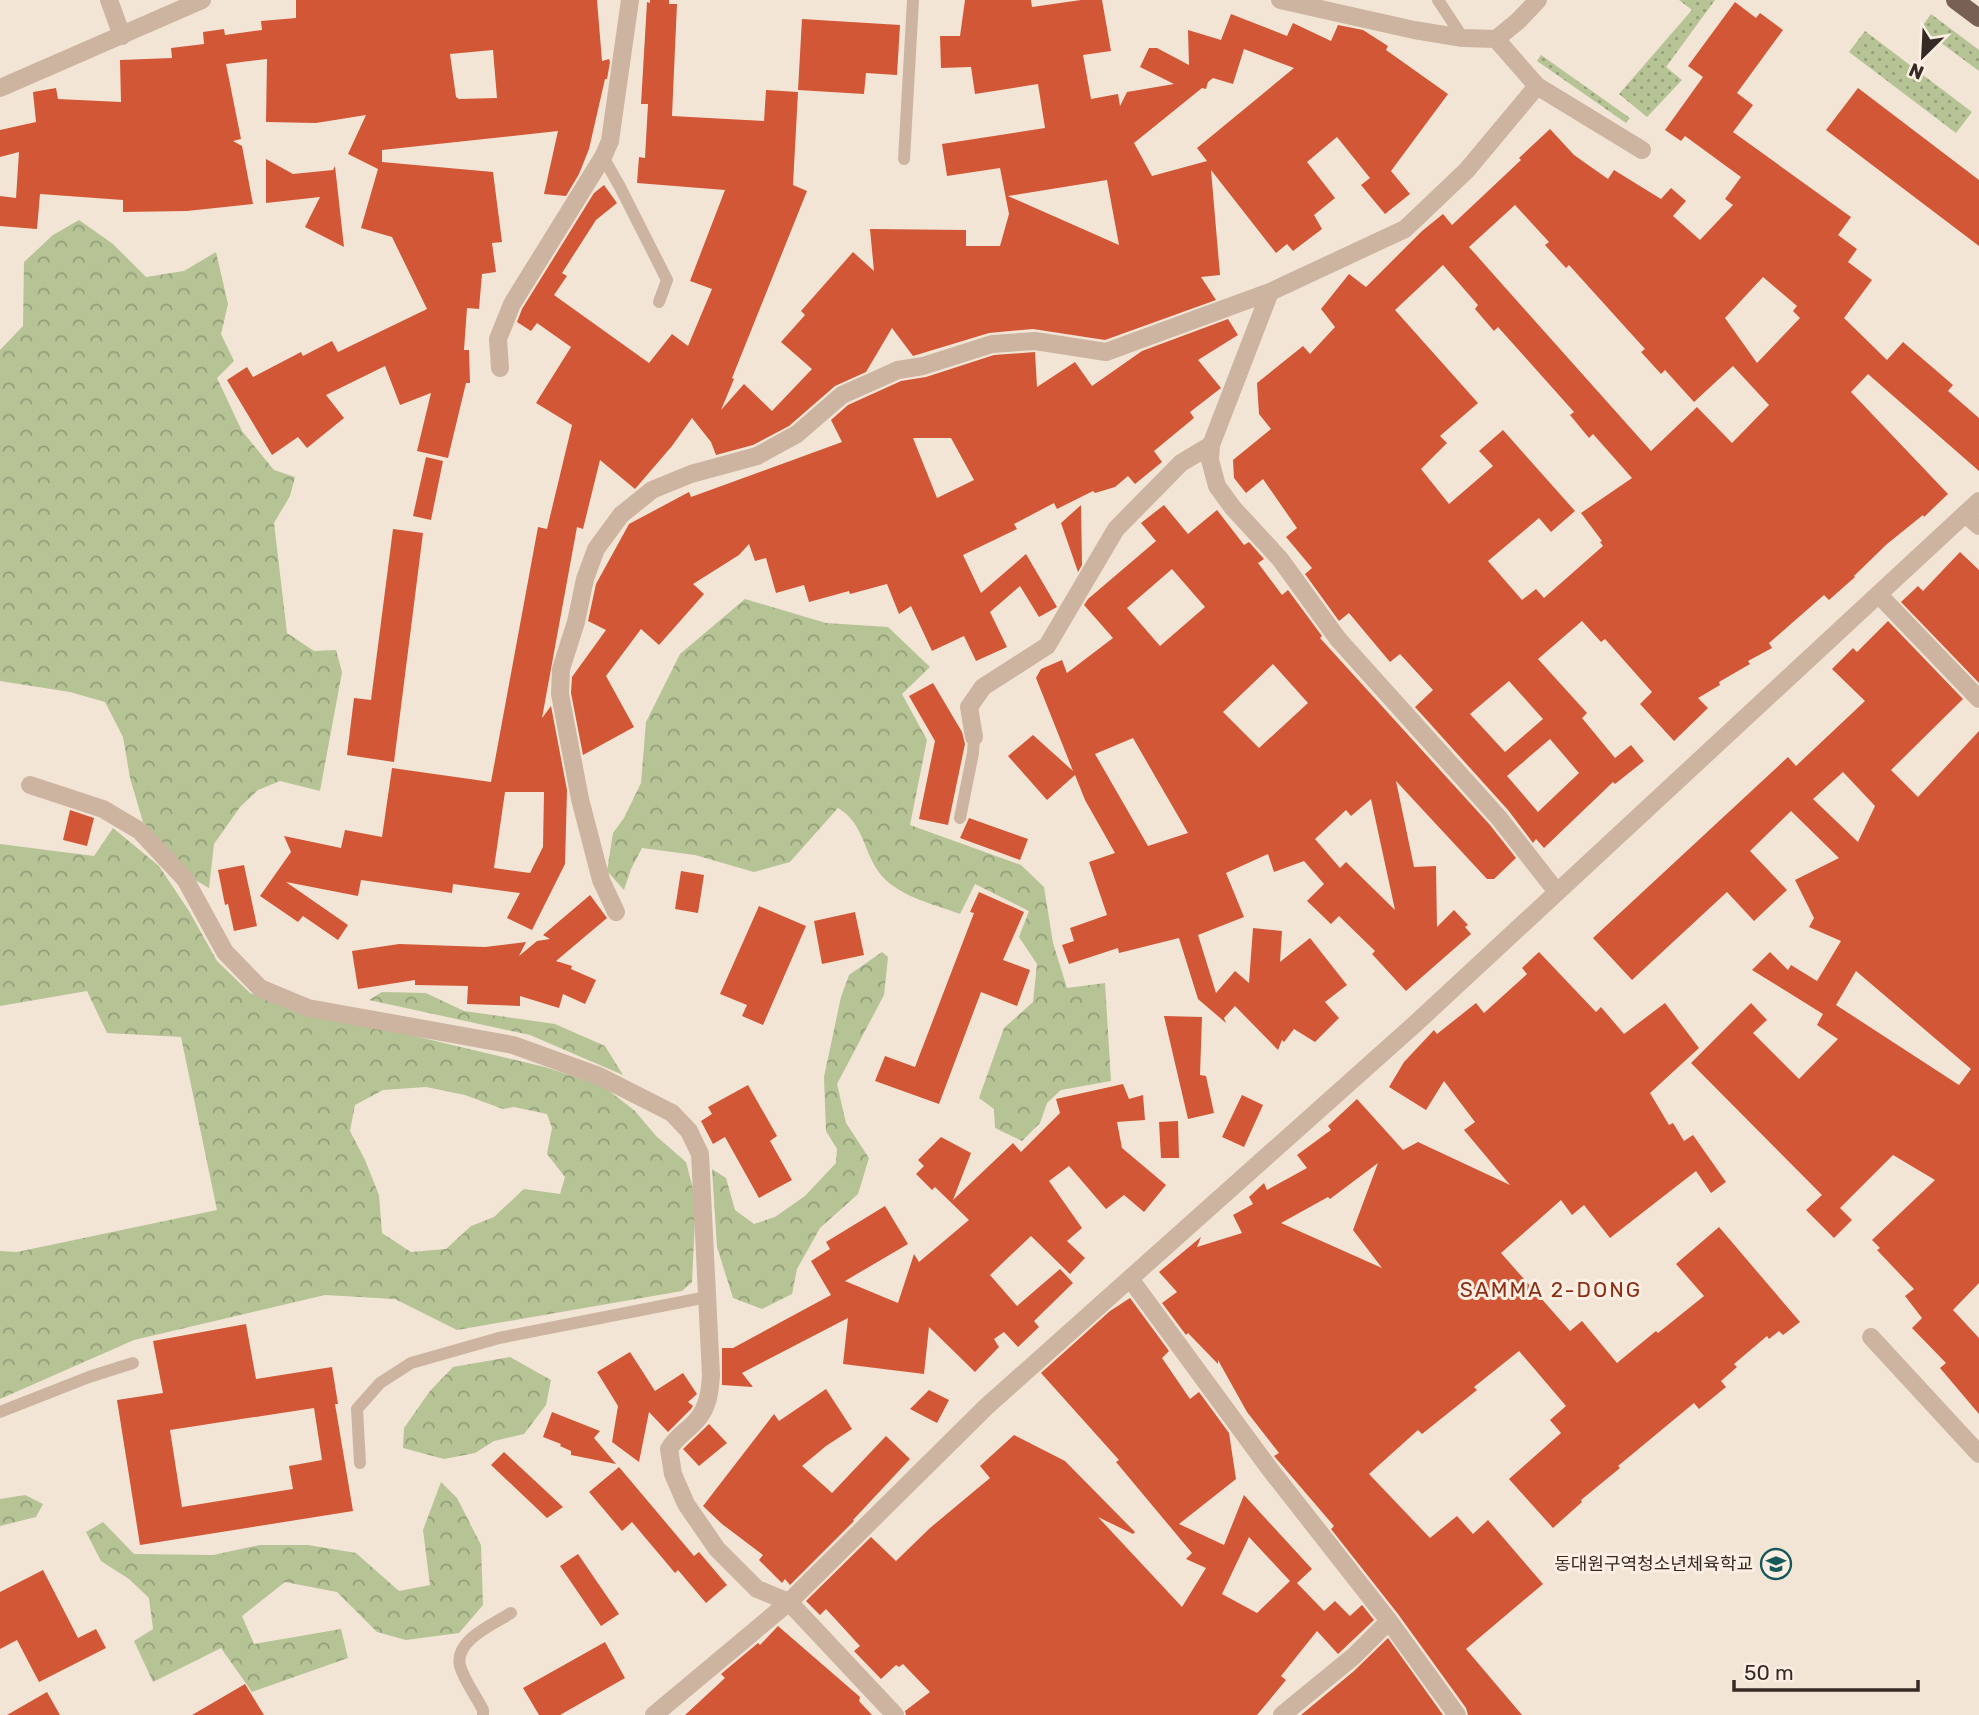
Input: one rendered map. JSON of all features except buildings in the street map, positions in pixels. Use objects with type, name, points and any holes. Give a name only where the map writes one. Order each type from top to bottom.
[{"type":"main road","points":[[1955,0],[1979,18]]},
{"type":"street","points":[[109,0],[122,36]]},
{"type":"street","points":[[0,88],[202,0]]},
{"type":"street","points":[[500,368],[498,339],[512,304],[603,157],[610,141],[630,0]]},
{"type":"street","points":[[1280,0],[1414,30],[1463,38],[1496,39],[1538,0]]},
{"type":"street","points":[[1496,39],[1537,86],[1642,150]]},
{"type":"street","points":[[616,912],[601,880],[580,799],[560,694],[561,669],[576,622],[585,579],[596,549],[621,514],[652,490],[691,474],[757,456],[797,433],[842,395],[898,370],[923,366],[992,344],[1035,341],[1106,352],[1270,292],[1405,229],[1467,170],[1537,86]]},
{"type":"street","points":[[1270,292],[1211,445],[1210,460],[1217,486],[1233,508],[1280,559],[1338,639],[1499,818],[1557,892]]},
{"type":"street","points":[[974,737],[969,707],[983,687],[1047,646],[1116,529],[1181,463],[1211,445]]},
{"type":"street","points":[[653,1715],[789,1602],[986,1406],[1131,1280],[1415,1024],[1879,595],[1972,520],[1979,500]]},
{"type":"street","points":[[1879,595],[1979,699]]},
{"type":"street","points":[[30,785],[103,809],[140,831],[185,879],[225,952],[260,988],[308,1008],[513,1045],[599,1076],[672,1113],[689,1131],[700,1154],[710,1395],[696,1422],[674,1440],[669,1449],[671,1466],[686,1504],[717,1549],[757,1589],[789,1602],[895,1715]]},
{"type":"street","points":[[1131,1280],[1269,1468],[1389,1621],[1457,1715]]},
{"type":"street","points":[[1871,1337],[1979,1454]]},
{"type":"street","points":[[1282,1715],[1354,1656],[1389,1621]]},
{"type":"lane","points":[[904,159],[914,0]]},
{"type":"lane","points":[[1438,0],[1463,38]]},
{"type":"lane","points":[[603,157],[667,280],[659,302]]},
{"type":"lane","points":[[960,818],[974,737]]},
{"type":"lane","points":[[360,1463],[358,1409],[380,1383],[411,1363],[499,1338],[707,1297]]},
{"type":"lane","points":[[0,1412],[133,1363]]},
{"type":"lane","points":[[482,1715],[483,1710],[460,1665],[461,1651],[470,1639],[511,1613]]},
{"type":"green space","points":[[1679,0],[1715,0],[1666,67],[1682,80],[1647,117],[1619,94],[1692,10]]},
{"type":"green space","points":[[1931,14],[1979,50],[1979,71],[1921,28]]},
{"type":"green space","points":[[1865,31],[1972,112],[1956,133],[1849,52]]},
{"type":"green space","points":[[1541,55],[1630,118],[1626,123],[1537,61]]},
{"type":"green space","points":[[79,220],[113,244],[146,277],[184,271],[216,252],[228,304],[221,334],[234,361],[217,378],[242,431],[274,470],[295,477],[290,496],[274,523],[287,633],[314,651],[336,650],[342,672],[320,791],[280,781],[258,790],[240,807],[214,844],[209,888],[195,880],[143,822],[130,778],[123,737],[105,702],[70,692],[0,681],[0,350],[23,326],[24,262],[53,235]]},
{"type":"green space","points":[[745,599],[826,623],[888,627],[930,667],[902,694],[927,740],[910,825],[1021,865],[1044,887],[1053,943],[1067,988],[1105,983],[1111,1081],[1061,1090],[1047,1103],[1040,1123],[1022,1141],[995,1128],[994,1109],[979,1098],[1004,1028],[1033,1002],[1037,964],[1019,937],[1029,911],[975,884],[960,914],[905,893],[885,880],[873,863],[853,821],[838,808],[790,862],[754,872],[695,855],[642,848],[624,890],[607,871],[613,833],[624,818],[641,783],[646,722],[680,654]]},
{"type":"green space","points":[[113,828],[159,866],[189,911],[217,961],[250,993],[317,1017],[402,1033],[545,1067],[603,1086],[635,1111],[656,1136],[686,1162],[696,1200],[692,1282],[682,1291],[457,1330],[395,1299],[325,1295],[134,1340],[0,1399],[0,1251],[17,1252],[217,1210],[181,1037],[107,1033],[87,991],[0,1006],[0,844],[94,856]],"holes":[[[426,1087],[465,1095],[503,1109],[514,1107],[547,1114],[552,1128],[547,1154],[565,1177],[560,1194],[524,1189],[494,1217],[471,1226],[446,1249],[411,1252],[382,1233],[379,1195],[350,1131],[355,1105],[383,1090]]]},
{"type":"green space","points":[[882,952],[888,957],[884,995],[837,1084],[846,1123],[869,1158],[858,1194],[820,1228],[797,1269],[792,1294],[762,1309],[733,1298],[717,1247],[712,1169],[726,1178],[735,1210],[754,1224],[775,1217],[805,1196],[836,1163],[837,1149],[826,1131],[824,1077],[841,997],[849,975]]},
{"type":"green space","points":[[382,992],[426,993],[464,1011],[555,1024],[605,1046],[623,1075],[530,1035],[369,1000]]},
{"type":"green space","points":[[510,1357],[551,1380],[546,1405],[524,1434],[494,1441],[475,1453],[444,1459],[403,1448],[404,1428],[430,1391],[453,1367]]},
{"type":"green space","points":[[441,1482],[457,1498],[481,1545],[483,1605],[459,1633],[406,1640],[377,1632],[337,1592],[285,1582],[242,1616],[254,1644],[341,1629],[348,1658],[252,1692],[221,1648],[153,1682],[134,1641],[153,1629],[149,1598],[129,1579],[101,1561],[86,1532],[103,1522],[134,1554],[213,1555],[260,1545],[308,1545],[356,1553],[399,1591],[430,1585],[423,1530]]},
{"type":"green space","points":[[25,1495],[43,1504],[36,1517],[0,1526],[0,1499]]},
{"type":"place","name":"동대원구역청소년체육학교","points":[[1776,1564]]},
{"type":"district","name":"SAMMA 2-DONG","points":[[1551,1289]]}]
